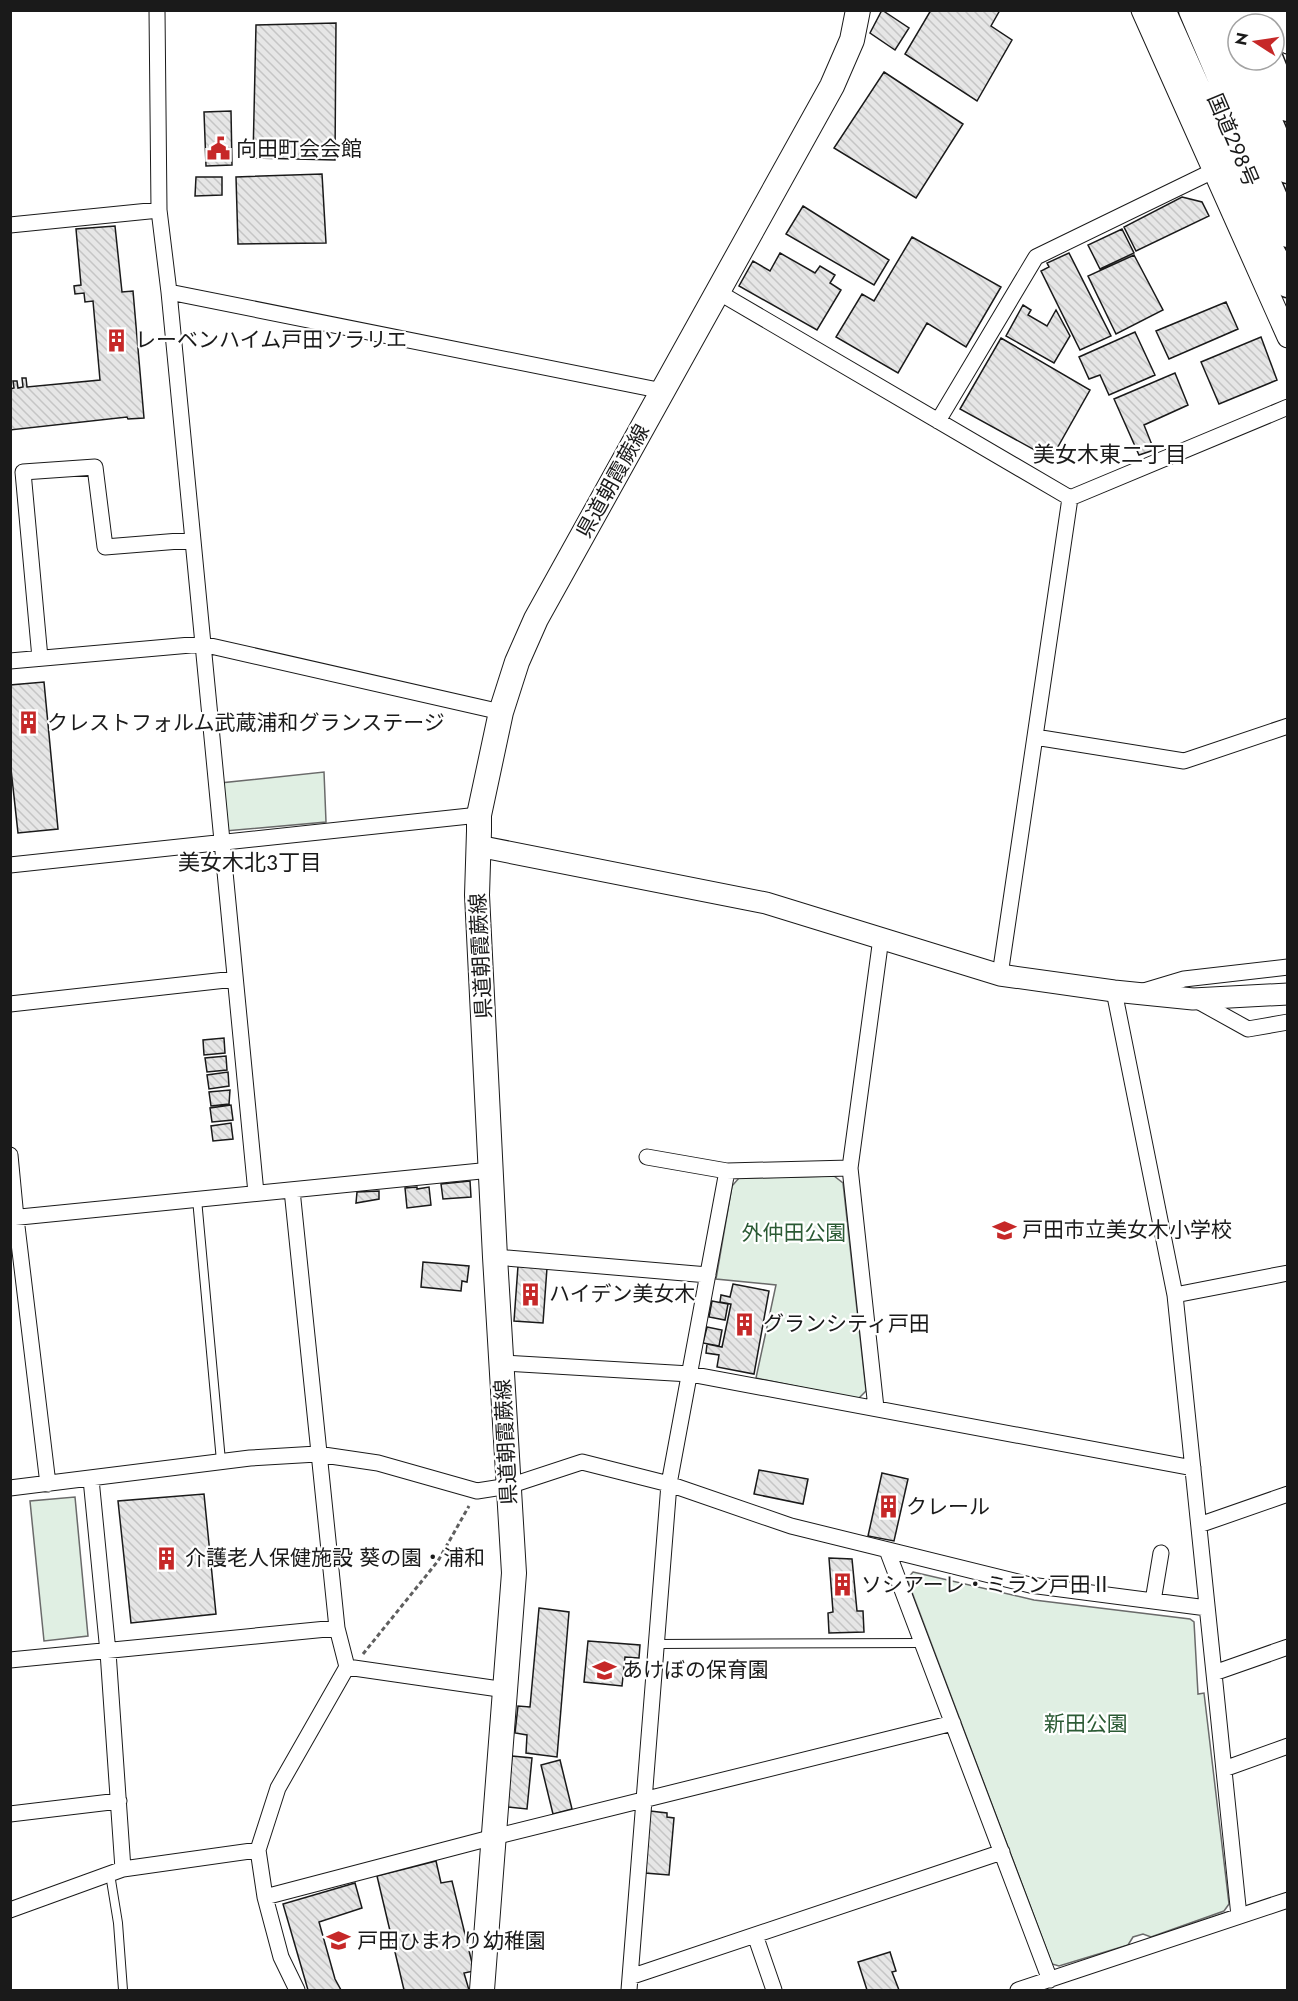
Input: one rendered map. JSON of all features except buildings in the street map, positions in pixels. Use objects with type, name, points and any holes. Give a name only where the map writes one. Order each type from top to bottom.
[{"type":"highway","points":[[1161,10],[1217,158],[1287,283]]},
{"type":"highway","name":"国道298号","points":[[1178,10],[1287,270]]},
{"type":"highway","points":[[1193,10],[1287,233]]},
{"type":"highway","points":[[1247,72],[1287,169]]},
{"type":"highway","points":[[1261,72],[1287,134]]},
{"type":"highway","points":[[1274,72],[1287,107]]},
{"type":"main road","name":"県道朝霞蕨線","points":[[482,1990],[514,1573],[477,895],[479,815],[501,712],[517,662],[536,619],[832,86],[845,59],[858,10]]},
{"type":"street","points":[[157,10],[159,210],[169,292],[256,1193]]},
{"type":"street","points":[[1142,10],[1217,158],[1287,337]]},
{"type":"street","points":[[1274,10],[1287,43]]},
{"type":"street","points":[[938,421],[1036,257],[1217,158]]},
{"type":"street","points":[[10,225],[159,210]]},
{"type":"street","points":[[169,292],[663,391]]},
{"type":"street","points":[[718,292],[1070,498]]},
{"type":"street","points":[[1070,498],[1287,407]]},
{"type":"street","points":[[40,658],[23,472],[95,467],[105,547],[192,540]]},
{"type":"street","points":[[1000,975],[1070,498]]},
{"type":"street","points":[[10,661],[202,644],[501,712]]},
{"type":"street","points":[[1035,737],[1184,761],[1287,726]]},
{"type":"street","points":[[10,865],[479,815]]},
{"type":"street","points":[[478,846],[766,903],[1000,975],[1114,991],[1193,999],[1287,994]]},
{"type":"street","points":[[876,1408],[850,1168],[881,938]]},
{"type":"street","points":[[1138,993],[1184,979],[1287,967]]},
{"type":"street","points":[[10,1004],[235,980]]},
{"type":"street","points":[[1114,991],[1175,1295],[1239,1916]]},
{"type":"street","points":[[1193,999],[1248,1029],[1287,1022]]},
{"type":"street","points":[[10,1155],[13,1218],[48,1484]]},
{"type":"street","points":[[647,1157],[727,1171],[850,1168]]},
{"type":"street","points":[[13,1218],[491,1170]]},
{"type":"street","points":[[727,1171],[669,1484],[630,1984],[755,1935],[1002,1852]]},
{"type":"street","points":[[291,1190],[337,1628],[350,1667],[278,1788],[258,1850],[265,1897],[281,1957],[297,1990]]},
{"type":"street","points":[[495,1257],[708,1275]]},
{"type":"street","points":[[1175,1295],[1287,1272]]},
{"type":"street","points":[[502,1363],[690,1374],[1193,1468]]},
{"type":"street","points":[[10,1488],[221,1461],[317,1454],[378,1463],[477,1491],[509,1486],[582,1462],[669,1484],[791,1526],[1030,1585],[1207,1608]]},
{"type":"street","points":[[91,1479],[108,1652],[119,1801],[116,1872]]},
{"type":"street","points":[[1199,1525],[1287,1494]]},
{"type":"street","points":[[888,1550],[1050,1980]]},
{"type":"street","points":[[1153,1601],[1161,1553]]},
{"type":"street","points":[[10,1660],[337,1628]]},
{"type":"street","points":[[1214,1673],[1287,1647]]},
{"type":"street","points":[[350,1667],[506,1690]]},
{"type":"street","points":[[265,1897],[494,1837],[953,1723]]},
{"type":"street","points":[[1224,1769],[1287,1746]]},
{"type":"street","points":[[10,1814],[119,1801]]},
{"type":"street","points":[[10,1910],[116,1872],[258,1850]]},
{"type":"street","points":[[1018,1990],[1287,1899]]},
{"type":"street","points":[[755,1935],[774,1990]]},
{"type":"lane","points":[[197,1199],[221,1461]]},
{"type":"lane","points":[[657,1644],[923,1643]]},
{"type":"lane","points":[[116,1872],[123,1990]]},
{"type":"path","points":[[350,1667],[438,1561],[477,1491]]},
{"type":"green space","points":[[324,772],[326,822],[225,831],[220,783]]},
{"type":"green space","name":"外仲田公園","points":[[834,1176],[843,1183],[866,1391],[858,1399],[756,1378],[776,1285],[716,1279],[732,1186],[739,1178]]},
{"type":"green space","points":[[75,1497],[88,1636],[44,1641],[30,1501]]},
{"type":"green space","name":"新田公園","points":[[913,1572],[1034,1600],[1190,1619],[1194,1622],[1198,1694],[1204,1693],[1229,1904],[1224,1911],[1151,1937],[1143,1934],[1133,1937],[1128,1945],[1059,1966],[1052,1964],[907,1579]]},
{"type":"place","name":"向田町会会館","points":[[218,149]]},
{"type":"place","name":"レーベンハイム戸田ソラリエ","points":[[117,340]]},
{"type":"place","name":"クレストフォルム武蔵浦和グランステージ","points":[[29,723]]},
{"type":"place","name":"戸田市立美女木小学校","points":[[1004,1230]]},
{"type":"place","name":"ハイデン美女木","points":[[531,1294]]},
{"type":"place","name":"グランシティ戸田","points":[[745,1324]]},
{"type":"place","name":"クレール","points":[[888,1507]]},
{"type":"place","name":"介護老人保健施設 葵の園・浦和","points":[[167,1558]]},
{"type":"place","name":"ソシアーレ・ミラン戸田Ⅱ","points":[[843,1585]]},
{"type":"place","name":"あけぼの保育園","points":[[604,1670]]},
{"type":"place","name":"戸田ひまわり幼稚園","points":[[339,1941]]},
{"type":"district","name":"美女木東二丁目","points":[[1110,454]]},
{"type":"district","name":"美女木北3丁目","points":[[250,862]]}]
